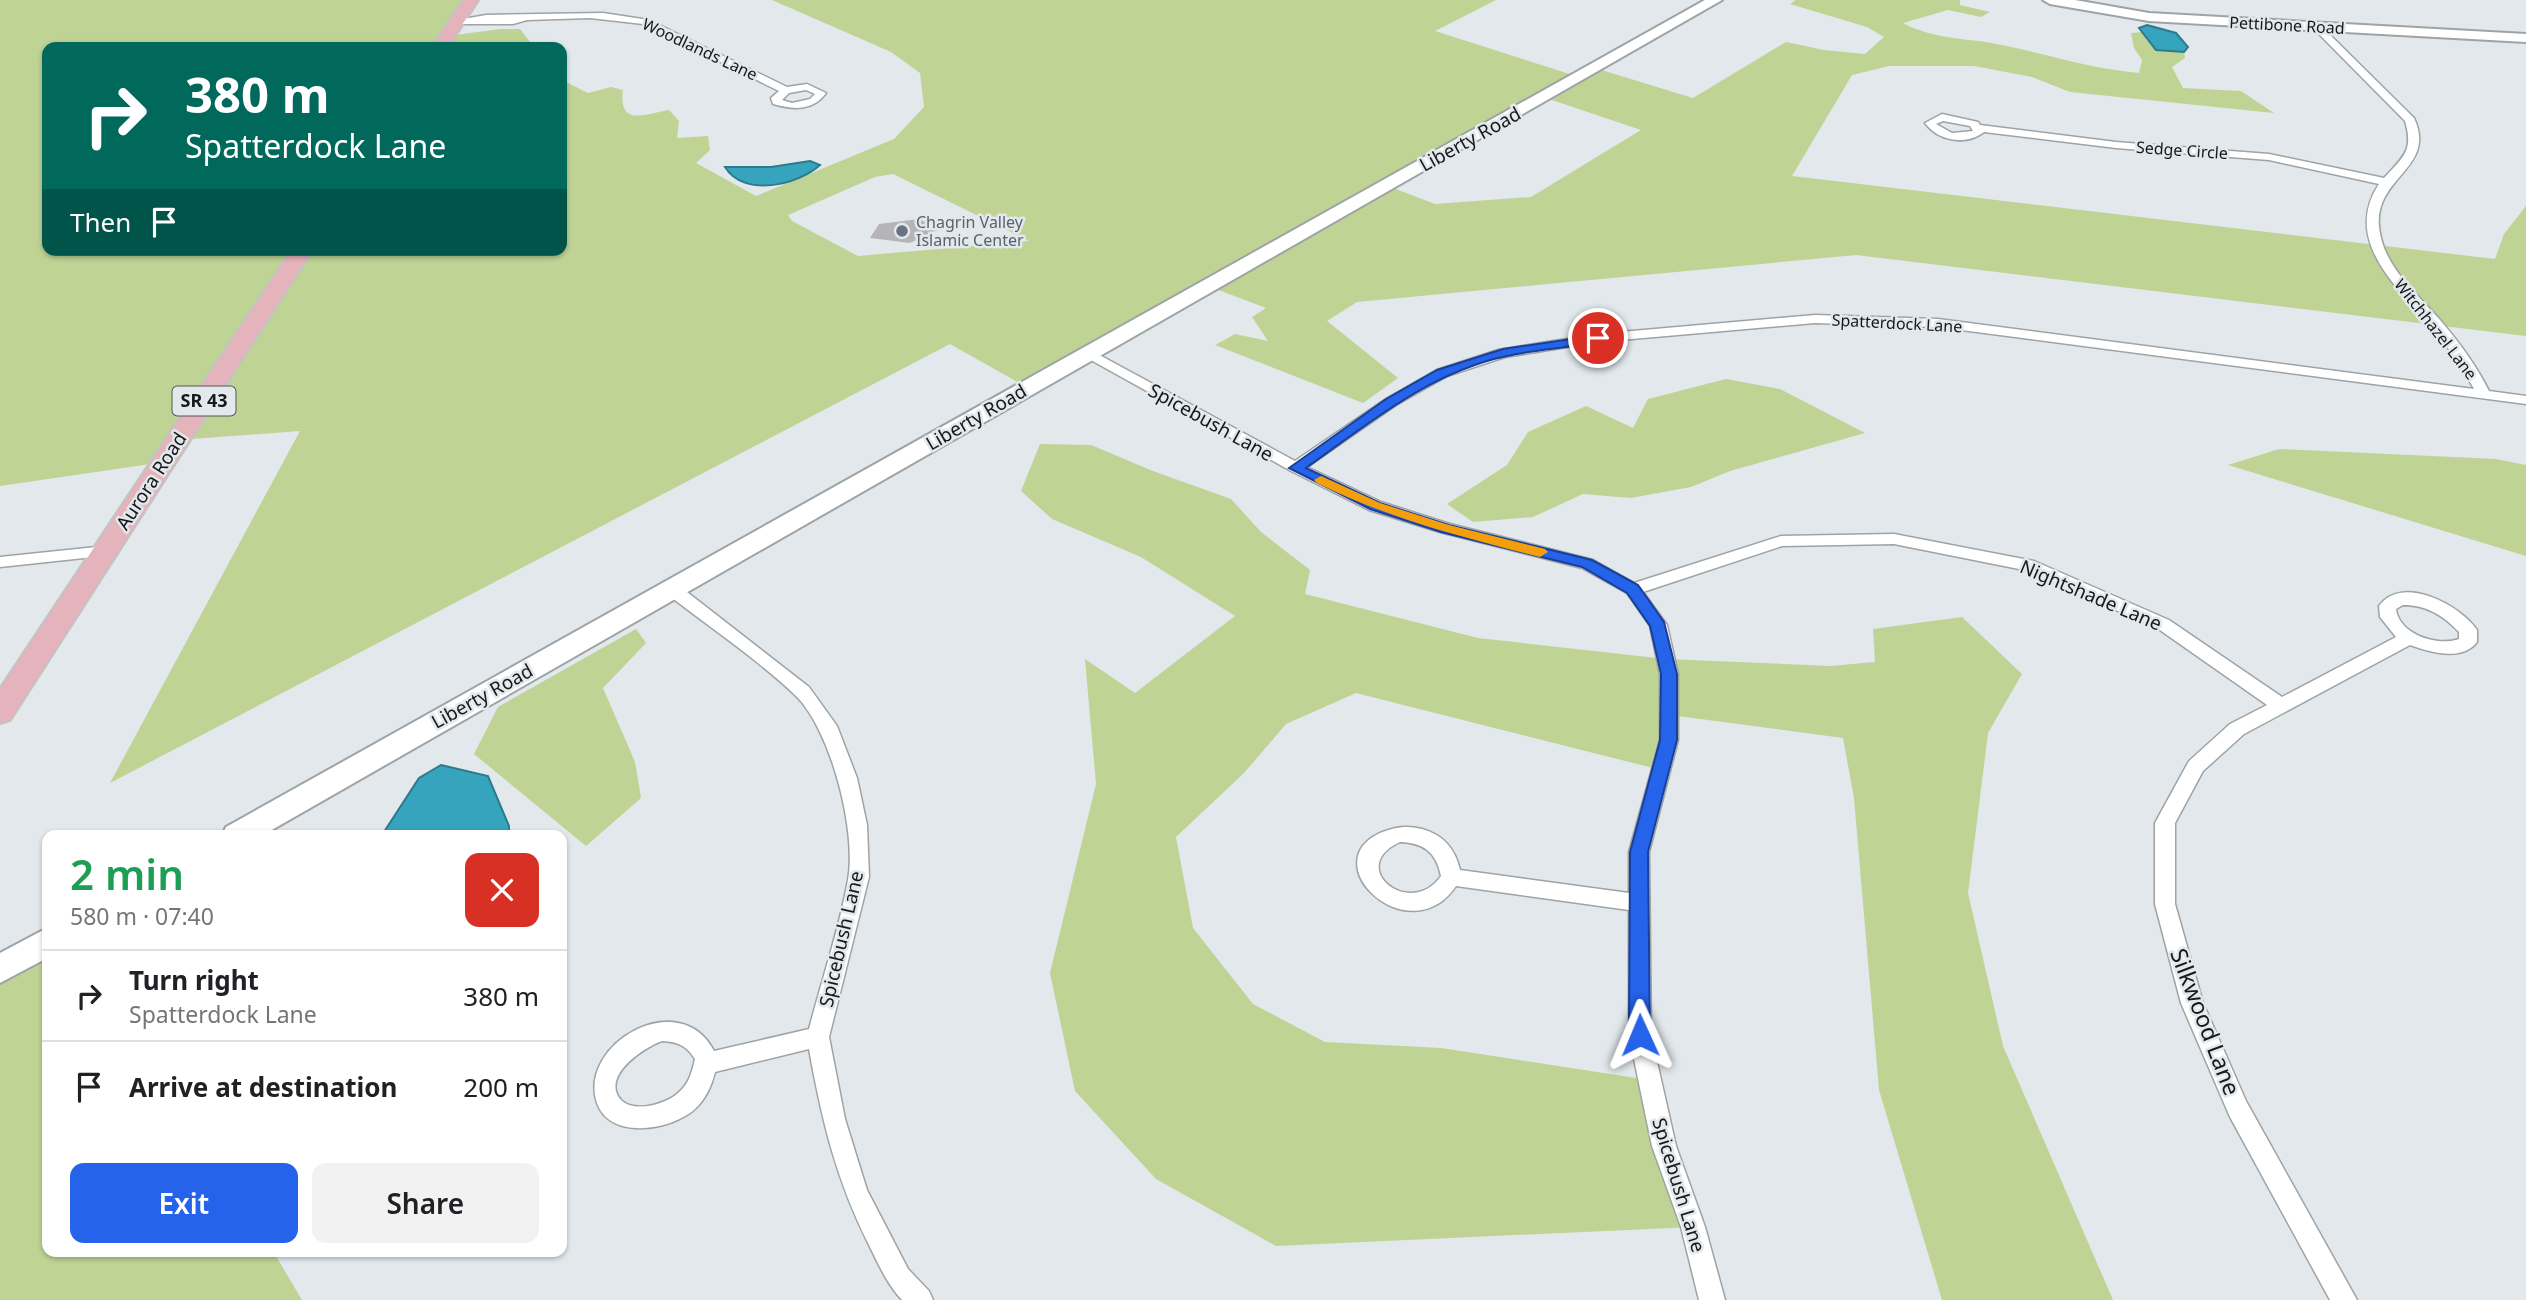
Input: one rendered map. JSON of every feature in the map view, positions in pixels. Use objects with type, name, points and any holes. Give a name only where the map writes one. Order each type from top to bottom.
[{"type":"main road","points":[[443,42],[471,0]]},
{"type":"main road","name":"Aurora Road","points":[[0,712],[298,256]]},
{"type":"street","name":"Liberty Road","points":[[246,830],[1715,0]]},
{"type":"street","name":"Pettibone Road","points":[[2050,0],[2141,16],[2526,38]]},
{"type":"street","name":"Woodlands Lane","points":[[457,22],[612,14],[646,22],[786,90]]},
{"type":"street","name":"Witchhazel Lane","points":[[2316,27],[2372,79],[2410,120],[2416,140],[2410,156],[2385,182],[2373,204],[2372,224],[2378,246],[2398,283],[2437,325],[2484,395]]},
{"type":"street","name":"Sedge Circle","points":[[1977,128],[2116,145],[2269,157],[2385,182]]},
{"type":"street","name":"Spatterdock Lane","points":[[1296,468],[1391,402],[1442,373],[1503,353],[1598,338],[1815,319],[1938,323],[2526,400]]},
{"type":"street","name":"Spicebush Lane","points":[[1087,354],[1296,468],[1375,506],[1446,528],[1587,564],[1633,589],[1658,625],[1669,674],[1669,740],[1639,852],[1640,1035],[1664,1146],[1693,1227],[1712,1300]]},
{"type":"street","name":"Nightshade Lane","points":[[1633,589],[1781,541],[1894,539],[2028,565],[2163,624],[2282,706]]},
{"type":"street","points":[[0,562],[106,551]]},
{"type":"street","name":"Spicebush Lane","points":[[672,589],[803,692],[828,726],[847,778],[857,825],[859,877],[818,1037],[833,1119],[856,1194],[899,1278],[920,1300]]},
{"type":"street","name":"Silkwood Lane","points":[[2344,1300],[2238,1110],[2192,1003],[2165,904],[2165,823],[2196,766],[2237,729],[2410,637]]},
{"type":"street","points":[[1451,877],[1638,904]]},
{"type":"street","points":[[0,968],[42,945]]},
{"type":"street","points":[[662,1031],[679,1031],[698,1040],[706,1059],[705,1065],[699,1086],[689,1098],[664,1115],[634,1119],[619,1113],[608,1099],[608,1076],[619,1056],[632,1044],[662,1031]]},
{"type":"street","points":[[705,1065],[729,1056],[818,1037]]},
{"type":"green space","points":[[0,0],[471,0],[443,42],[42,42],[42,256],[567,256],[567,82],[588,93],[611,87],[623,90],[623,102],[629,114],[643,115],[669,110],[679,121],[677,138],[708,136],[710,150],[696,163],[756,196],[894,139],[924,107],[920,73],[891,52],[772,0],[1496,0],[1435,31],[1579,77],[1595,68],[1693,98],[1786,42],[1824,50],[1865,54],[1884,37],[1867,27],[1790,4],[1796,0],[1960,0],[1960,5],[1990,12],[1981,17],[1948,10],[1903,23],[1935,35],[1991,43],[2101,68],[2139,73],[2142,60],[2134,48],[2131,33],[2142,32],[2150,42],[2160,48],[2184,52],[2185,58],[2172,67],[2183,88],[2241,91],[2274,113],[2070,92],[2032,77],[1974,66],[1889,66],[1852,75],[1792,176],[2495,259],[2504,234],[2526,206],[2526,336],[1856,255],[1357,302],[1327,321],[1398,378],[1363,403],[1215,345],[1235,334],[1268,341],[1252,317],[1266,308],[1208,286],[1028,388],[950,344],[110,783],[300,431],[178,440],[164,462],[0,486]],"holes":[[[1543,97],[1641,130],[1531,197],[1435,204],[1388,186]],[[893,174],[1029,241],[858,256],[792,221],[788,215],[875,177]]]},
{"type":"green space","points":[[520,29],[530,42],[450,42],[455,35]]},
{"type":"green space","points":[[1726,379],[1780,389],[1865,433],[1730,471],[1691,487],[1631,498],[1583,494],[1533,517],[1473,522],[1447,504],[1507,465],[1528,432],[1586,406],[1633,428],[1648,399]]},
{"type":"green space","points":[[1040,444],[1091,445],[1231,499],[1261,532],[1310,570],[1305,594],[1478,638],[1666,659],[1830,666],[1875,662],[1873,629],[1962,617],[2022,674],[1988,733],[1968,893],[2003,1046],[2113,1300],[1942,1300],[1879,1090],[1854,798],[1843,738],[1670,715],[1661,770],[1356,693],[1286,724],[1244,773],[1176,837],[1193,928],[1253,1004],[1325,1042],[1441,1048],[1649,1080],[1693,1227],[1276,1246],[1156,1179],[1075,1091],[1050,973],[1096,784],[1085,659],[1135,693],[1235,616],[1141,557],[1052,519],[1021,491]]},
{"type":"green space","points":[[2279,449],[2496,459],[2526,465],[2526,556],[2228,465]]},
{"type":"green space","points":[[636,629],[646,643],[603,688],[635,762],[641,798],[586,846],[474,754],[498,707]]},
{"type":"green space","points":[[42,945],[42,1257],[277,1257],[302,1300],[0,1300],[0,969]]},
{"type":"water","points":[[2147,25],[2176,33],[2188,47],[2184,52],[2156,50],[2139,28]]},
{"type":"water","points":[[810,161],[820,165],[799,178],[771,185],[745,183],[734,177],[725,167],[771,167]]},
{"type":"water","points":[[441,765],[488,776],[509,830],[385,830],[419,778]]},
{"type":"building","name":"Chagrin Valley Islamic Center","points":[[919,219],[939,229],[910,243],[870,238],[879,224]]},
{"type":"slow traffic","points":[[1321,480],[1375,506],[1446,528],[1540,552]]},
{"type":"place","name":"Chagrin Valley Islamic Center","points":[[902,231]]},
{"type":"route","points":[[1598,338],[1503,353],[1442,373],[1391,402],[1296,468],[1375,506],[1446,528],[1587,564],[1633,589],[1658,625],[1669,674],[1669,740],[1639,852],[1640,1035]]}]
